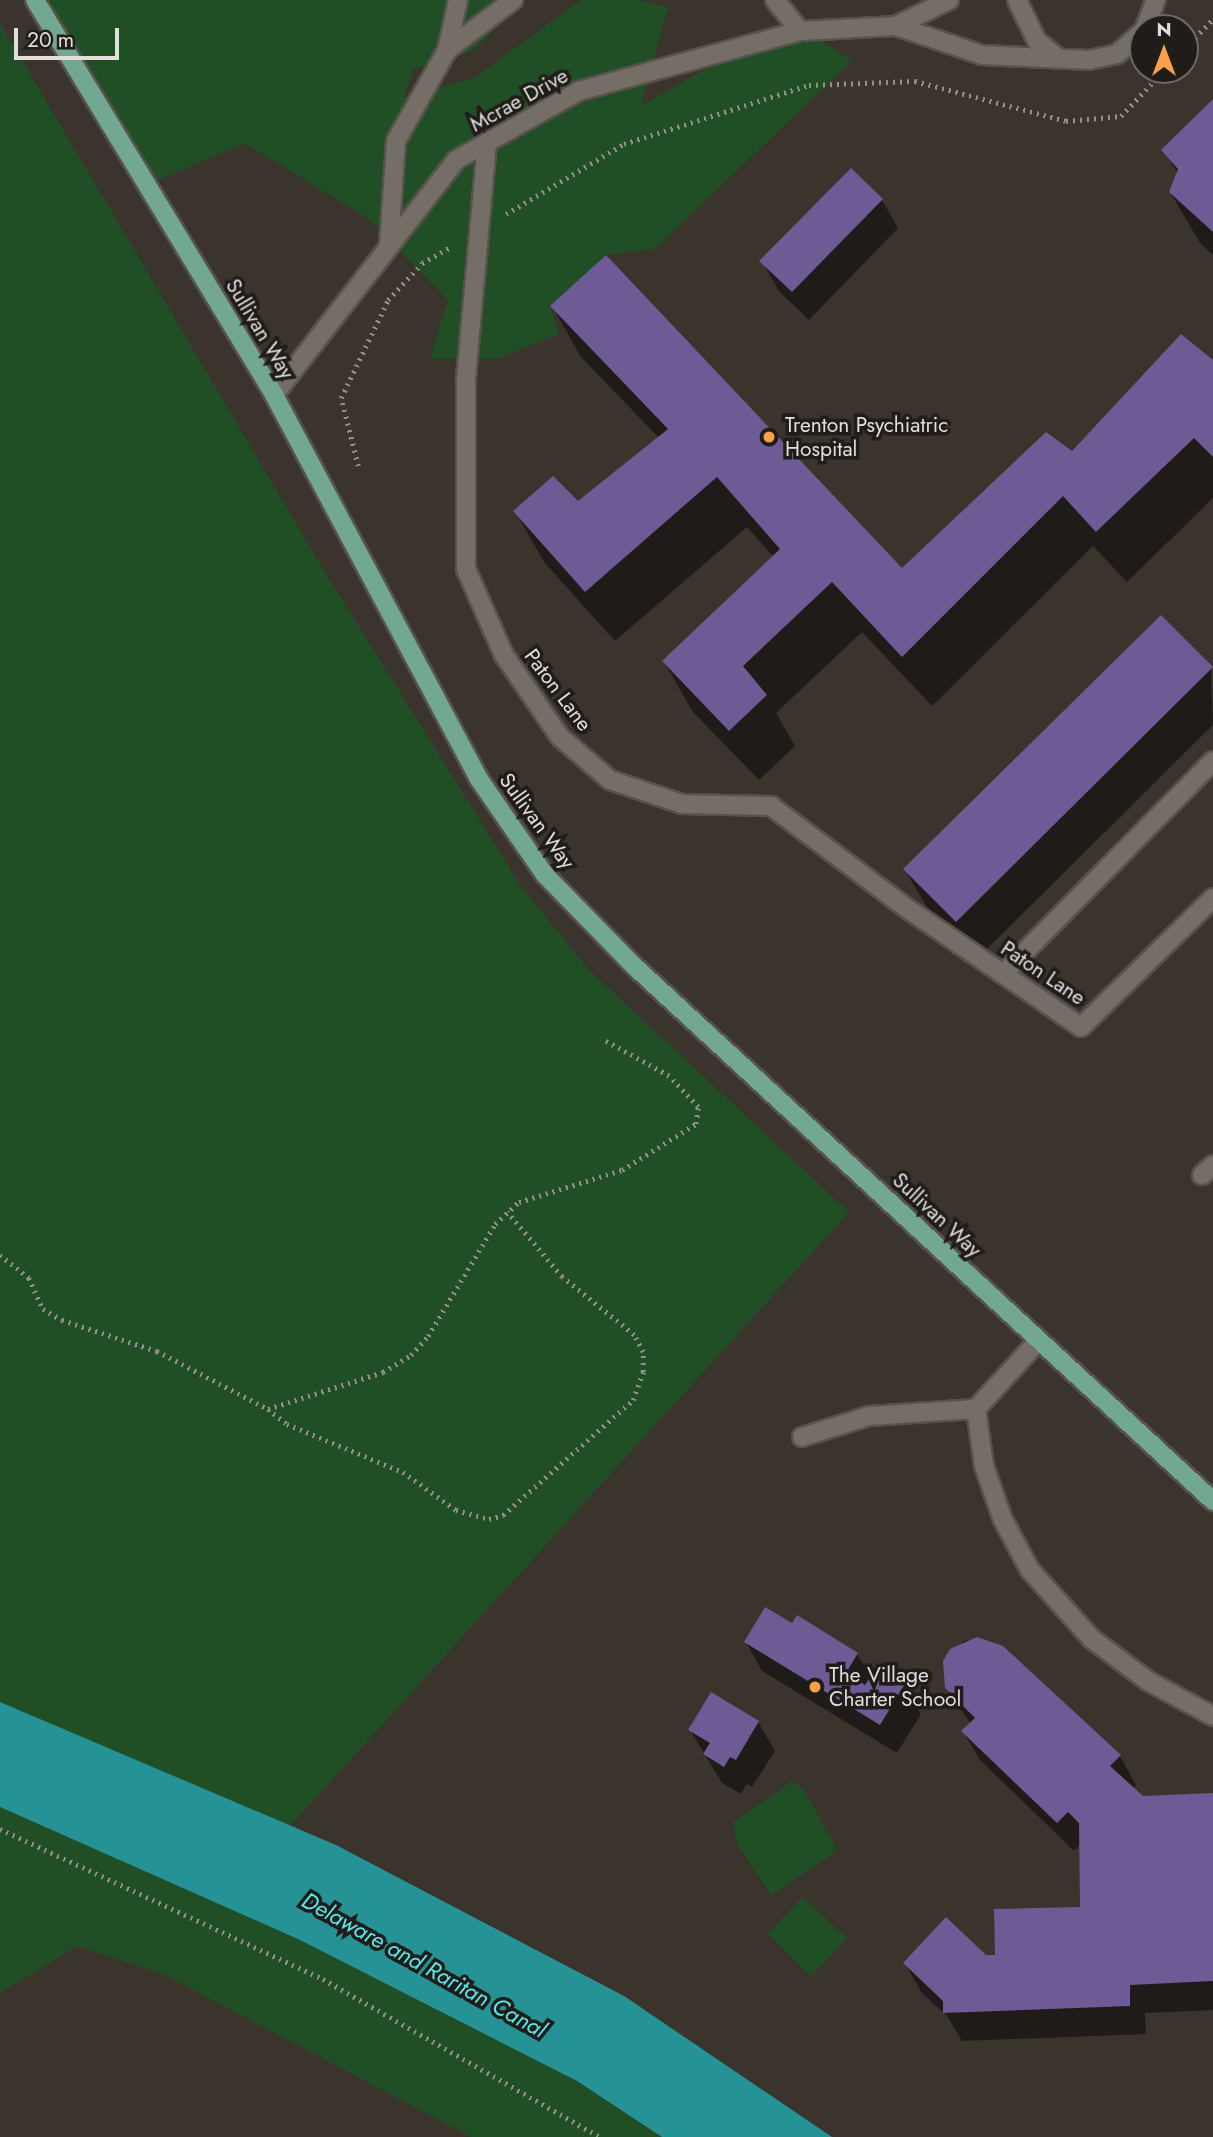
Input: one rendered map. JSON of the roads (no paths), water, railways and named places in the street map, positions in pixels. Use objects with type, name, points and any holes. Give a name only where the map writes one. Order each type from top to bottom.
[{"type":"main road","name":"Sullivan Way","points":[[35,0],[274,396],[479,779],[545,874],[633,965],[1213,1502]]},
{"type":"lane","points":[[389,244],[396,141],[447,50],[458,0]]},
{"type":"lane","points":[[447,50],[513,0]]},
{"type":"lane","points":[[775,0],[800,31]]},
{"type":"lane","name":"Mcrae Drive","points":[[896,26],[949,0]]},
{"type":"lane","points":[[1017,0],[1037,41],[1058,58]]},
{"type":"lane","name":"Mcrae Drive","points":[[274,396],[456,160],[579,90],[800,31],[896,26],[982,55],[1089,60],[1117,54],[1129,43]]},
{"type":"lane","name":"Paton Lane","points":[[487,142],[466,380],[466,569],[504,656],[560,737],[610,780],[670,800],[771,806],[1003,974],[1081,1027],[1213,898]]},
{"type":"lane","points":[[1003,974],[1213,761]]},
{"type":"lane","points":[[802,1437],[869,1416],[976,1409],[1039,1340]]},
{"type":"lane","points":[[976,1409],[984,1466],[1003,1520],[1030,1570],[1093,1639],[1147,1681],[1213,1716]]},
{"type":"water","name":"Delaware and Raritan Canal","points":[[0,1702],[336,1845],[624,1996],[832,2137],[662,2137],[577,2081],[300,1940],[0,1807]]},
{"type":"place","name":"Trenton Psychiatric Hospital","points":[[769,437]]},
{"type":"place","name":"The Village Charter School","points":[[815,1687]]}]
